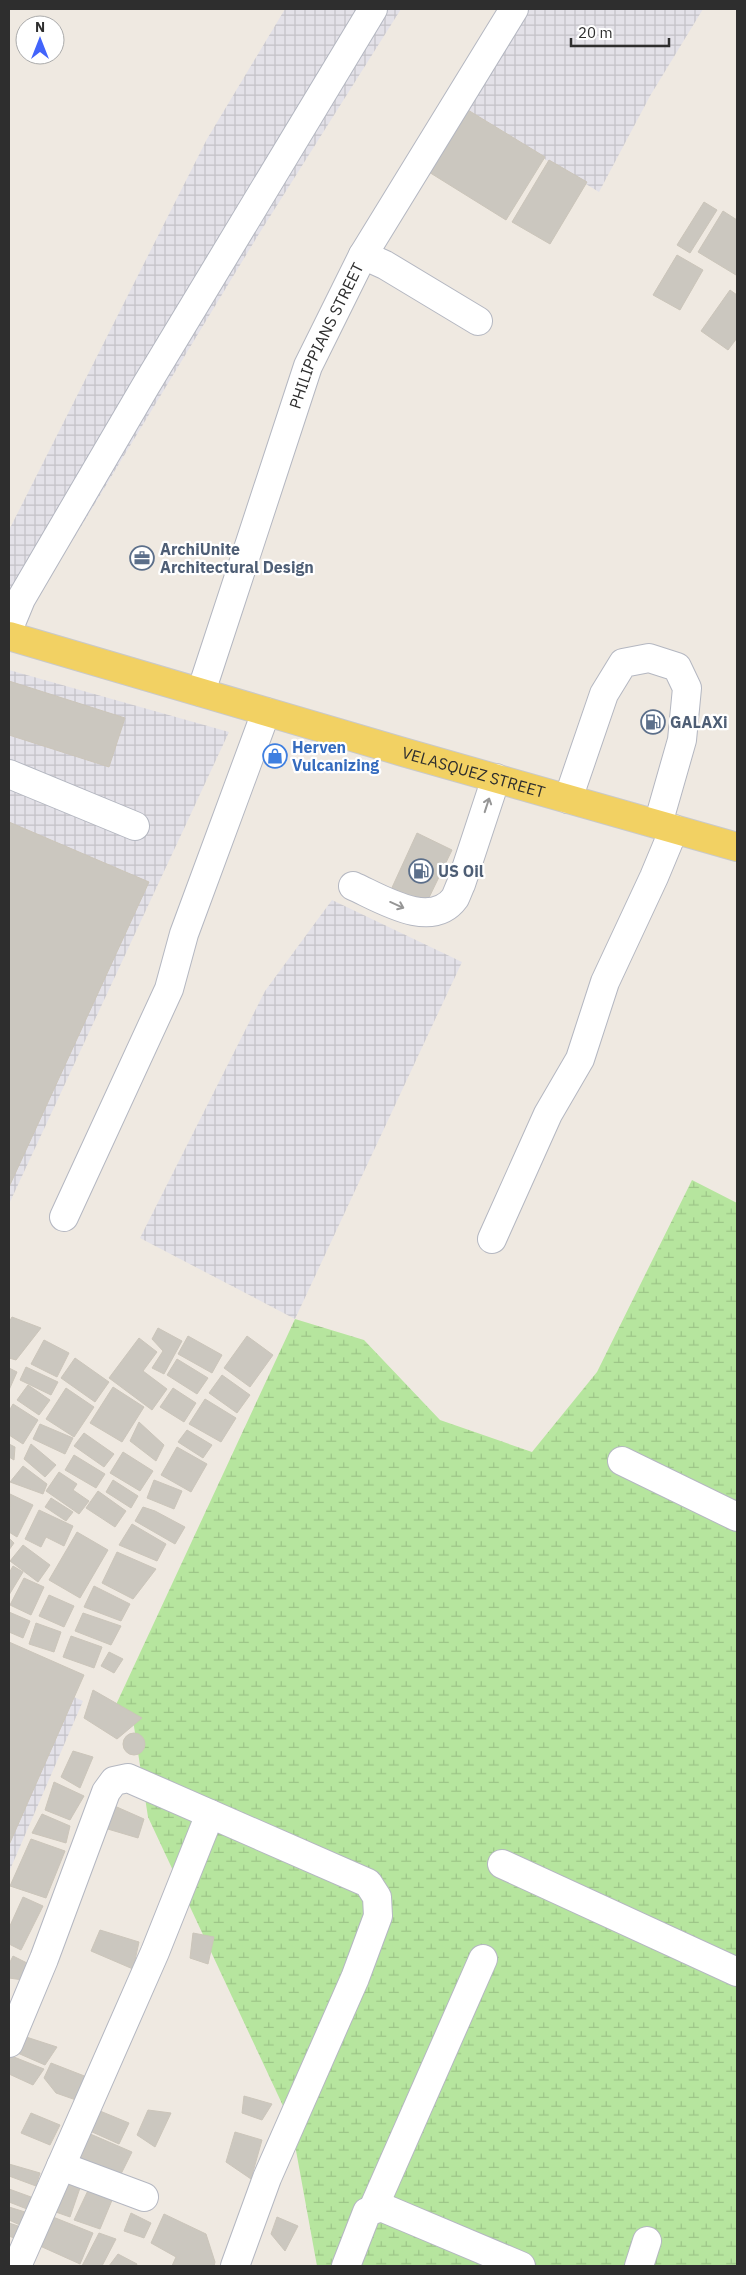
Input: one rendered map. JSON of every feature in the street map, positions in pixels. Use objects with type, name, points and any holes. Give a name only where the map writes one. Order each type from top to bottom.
[{"type":"main road","name":"VELASQUEZ STREET","points":[[9,636],[737,847]]},
{"type":"street","points":[[9,628],[22,599],[145,387],[373,9]]},
{"type":"street","name":"PHILIPPIANS STREET","points":[[201,692],[308,366],[363,255],[514,9]]},
{"type":"street","points":[[363,255],[385,265],[478,321]]},
{"type":"street","points":[[492,1239],[548,1114],[580,1059],[605,982],[654,877],[666,826],[682,740],[686,688],[677,667],[649,658],[623,663],[604,694],[568,799]]},
{"type":"street","points":[[64,1217],[169,990],[184,934],[266,712]]},
{"type":"street","points":[[9,774],[135,826]]},
{"type":"street","points":[[353,886],[414,913],[440,910],[454,899],[461,884],[496,778]]},
{"type":"street","points":[[622,1461],[737,1517]]},
{"type":"street","points":[[9,2043],[44,1959],[106,1792],[114,1782],[128,1778],[368,1883],[378,1897],[378,1916],[355,1978],[267,2178],[235,2266]]},
{"type":"street","points":[[16,2266],[155,1952],[210,1814]]},
{"type":"street","points":[[502,1864],[737,1972]]},
{"type":"street","points":[[373,2208],[483,1959]]},
{"type":"street","points":[[61,2166],[144,2197]]},
{"type":"street","points":[[346,2266],[367,2212],[373,2208],[381,2207],[521,2266]]},
{"type":"shaded area","points":[[285,9],[401,9],[257,237],[35,602],[9,590],[9,530],[207,139]]},
{"type":"shaded area","points":[[521,9],[703,9],[650,96],[599,192],[459,107]]},
{"type":"shaded area","points":[[9,670],[229,732],[9,1204]]},
{"type":"shaded area","points":[[332,900],[462,962],[295,1319],[140,1238],[265,991]]},
{"type":"shaded area","points":[[9,1669],[83,1701],[9,1872]]},
{"type":"green space","points":[[692,1180],[737,1203],[737,2266],[317,2266],[291,2123],[148,1817],[133,1720],[114,1709],[295,1319],[364,1340],[440,1420],[532,1452],[597,1372]]},
{"type":"building","points":[[463,107],[545,157],[506,220],[424,169]]},
{"type":"building","points":[[549,160],[587,182],[550,244],[512,222]]},
{"type":"building","points":[[704,202],[717,210],[690,253],[677,245]]},
{"type":"building","points":[[723,211],[737,220],[736,275],[698,252]]},
{"type":"building","points":[[677,255],[703,270],[680,310],[653,295]]},
{"type":"building","points":[[730,290],[737,295],[737,338],[728,350],[701,331]]},
{"type":"building","points":[[9,681],[125,718],[109,767],[9,735]]},
{"type":"building","points":[[9,822],[149,882],[9,1187]]},
{"type":"building","name":"US Oil","points":[[417,833],[452,850],[424,908],[390,892]]},
{"type":"building","points":[[12,1317],[41,1328],[16,1360],[9,1358],[9,1322]]},
{"type":"building","points":[[158,1328],[182,1341],[164,1374],[152,1368],[163,1351],[152,1339]]},
{"type":"building","points":[[188,1336],[222,1355],[212,1373],[178,1354]]},
{"type":"building","points":[[247,1336],[273,1355],[250,1387],[224,1368]]},
{"type":"building","points":[[139,1338],[157,1352],[143,1371],[167,1389],[152,1410],[109,1378]]},
{"type":"building","points":[[44,1340],[69,1353],[57,1377],[31,1364]]},
{"type":"building","points":[[75,1358],[109,1382],[95,1402],[61,1378]]},
{"type":"building","points":[[177,1359],[208,1378],[197,1394],[167,1375]]},
{"type":"building","points":[[26,1367],[58,1382],[51,1395],[20,1380]]},
{"type":"building","points":[[9,1368],[17,1372],[9,1390]]},
{"type":"building","points":[[222,1375],[250,1395],[237,1413],[209,1393]]},
{"type":"building","points":[[28,1385],[50,1400],[39,1415],[17,1400]]},
{"type":"building","points":[[113,1387],[144,1407],[122,1442],[90,1423]]},
{"type":"building","points":[[66,1388],[94,1407],[74,1437],[46,1419]]},
{"type":"building","points":[[173,1388],[196,1403],[184,1422],[160,1407]]},
{"type":"building","points":[[205,1399],[236,1418],[221,1442],[189,1424]]},
{"type":"building","points":[[13,1404],[38,1420],[23,1444],[9,1435],[9,1411]]},
{"type":"building","points":[[139,1422],[164,1445],[156,1461],[130,1441]]},
{"type":"building","points":[[40,1424],[73,1438],[65,1454],[33,1439]]},
{"type":"building","points":[[187,1430],[212,1445],[203,1458],[178,1442]]},
{"type":"building","points":[[84,1433],[114,1454],[104,1467],[74,1446]]},
{"type":"building","points":[[9,1444],[15,1447],[14,1460],[9,1457]]},
{"type":"building","points":[[31,1444],[56,1465],[45,1477],[24,1459]]},
{"type":"building","points":[[177,1447],[207,1464],[191,1492],[161,1475]]},
{"type":"building","points":[[123,1452],[153,1471],[140,1491],[110,1473]]},
{"type":"building","points":[[74,1455],[105,1474],[96,1488],[65,1470]]},
{"type":"building","points":[[23,1466],[47,1484],[43,1494],[10,1482]]},
{"type":"building","points":[[59,1472],[77,1484],[73,1490],[89,1501],[79,1514],[46,1491]]},
{"type":"building","points":[[113,1480],[138,1496],[131,1508],[106,1492]]},
{"type":"building","points":[[154,1480],[182,1491],[174,1509],[147,1498]]},
{"type":"building","points":[[98,1491],[126,1511],[115,1527],[86,1508]]},
{"type":"building","points":[[10,1494],[33,1505],[17,1537],[9,1532]]},
{"type":"building","points":[[51,1498],[73,1512],[66,1521],[45,1507]]},
{"type":"building","points":[[143,1507],[155,1511],[185,1527],[175,1544],[135,1521]]},
{"type":"building","points":[[39,1510],[73,1526],[64,1546],[46,1537],[41,1547],[25,1539]]},
{"type":"building","points":[[132,1524],[166,1544],[157,1561],[119,1545]]},
{"type":"building","points":[[77,1532],[108,1550],[80,1598],[49,1580]]},
{"type":"building","points":[[9,1538],[14,1543],[9,1550]]},
{"type":"building","points":[[23,1545],[50,1565],[38,1582],[10,1561]]},
{"type":"building","points":[[117,1552],[156,1569],[133,1599],[102,1583]]},
{"type":"building","points":[[13,1566],[23,1572],[9,1595],[9,1573]]},
{"type":"building","points":[[24,1578],[44,1587],[31,1615],[10,1605]]},
{"type":"building","points":[[94,1586],[130,1604],[121,1621],[84,1607]]},
{"type":"building","points":[[49,1595],[74,1606],[64,1627],[39,1616]]},
{"type":"building","points":[[9,1612],[30,1621],[23,1638],[9,1632]]},
{"type":"building","points":[[83,1613],[121,1626],[111,1645],[75,1631]]},
{"type":"building","points":[[36,1623],[61,1632],[54,1652],[29,1644]]},
{"type":"building","points":[[71,1636],[102,1647],[94,1668],[63,1657]]},
{"type":"building","points":[[9,1642],[84,1675],[9,1845]]},
{"type":"building","points":[[109,1652],[123,1659],[114,1673],[101,1666]]},
{"type":"building","points":[[93,1690],[142,1718],[117,1739],[84,1718]]},
{"type":"building","points":[[134,1733],[144,1740],[145,1744],[138,1754],[134,1755],[124,1748],[123,1744],[130,1734]]},
{"type":"building","points":[[73,1751],[93,1757],[80,1788],[61,1777]]},
{"type":"building","points":[[54,1782],[84,1796],[70,1820],[45,1810]]},
{"type":"building","points":[[110,1804],[144,1819],[138,1838],[101,1827]]},
{"type":"building","points":[[42,1814],[70,1826],[66,1843],[32,1833]]},
{"type":"building","points":[[31,1839],[65,1851],[46,1898],[10,1886]]},
{"type":"building","points":[[23,1897],[43,1906],[21,1950],[9,1944],[9,1928]]},
{"type":"building","points":[[100,1930],[139,1942],[133,1969],[91,1951]]},
{"type":"building","points":[[193,1933],[214,1937],[208,1964],[190,1958]]},
{"type":"building","points":[[13,1956],[39,1969],[30,1981],[9,1978],[9,1964]]},
{"type":"building","points":[[20,2035],[57,2047],[45,2065],[13,2051]]},
{"type":"building","points":[[9,2055],[44,2069],[33,2085],[9,2074]]},
{"type":"building","points":[[51,2063],[87,2077],[76,2100],[56,2093],[44,2078]]},
{"type":"building","points":[[244,2096],[272,2104],[262,2120],[242,2113]]},
{"type":"building","points":[[148,2110],[171,2113],[155,2147],[137,2135]]},
{"type":"building","points":[[100,2111],[129,2123],[119,2144],[90,2131]]},
{"type":"building","points":[[31,2113],[60,2125],[50,2145],[21,2133]]},
{"type":"building","points":[[235,2132],[262,2140],[251,2179],[226,2162]]},
{"type":"building","points":[[88,2133],[132,2152],[120,2176],[77,2156]]},
{"type":"building","points":[[9,2164],[40,2173],[36,2186],[9,2176]]},
{"type":"building","points":[[68,2179],[81,2185],[70,2217],[53,2211]]},
{"type":"building","points":[[92,2182],[115,2193],[100,2229],[74,2220]]},
{"type":"building","points":[[9,2189],[31,2197],[27,2209],[9,2202]]},
{"type":"building","points":[[9,2207],[25,2212],[20,2225],[9,2220]]},
{"type":"building","points":[[131,2213],[151,2223],[144,2238],[124,2231]]},
{"type":"building","points":[[164,2214],[206,2234],[215,2262],[214,2266],[172,2266],[176,2257],[151,2243]]},
{"type":"building","points":[[53,2217],[93,2233],[80,2264],[40,2246]]},
{"type":"building","points":[[277,2217],[298,2226],[285,2251],[271,2234]]},
{"type":"building","points":[[9,2223],[18,2226],[14,2238],[9,2236]]},
{"type":"building","points":[[99,2233],[116,2239],[102,2266],[82,2266]]},
{"type":"building","points":[[118,2254],[137,2264],[136,2266],[109,2266]]},
{"type":"place","name":"ArchiUnite Architectural Design","points":[[142,558]]},
{"type":"place","name":"GALAXi","points":[[653,722]]},
{"type":"place","name":"Herven Vulcanizing","points":[[275,756]]},
{"type":"place","name":"US Oil","points":[[421,871]]}]
